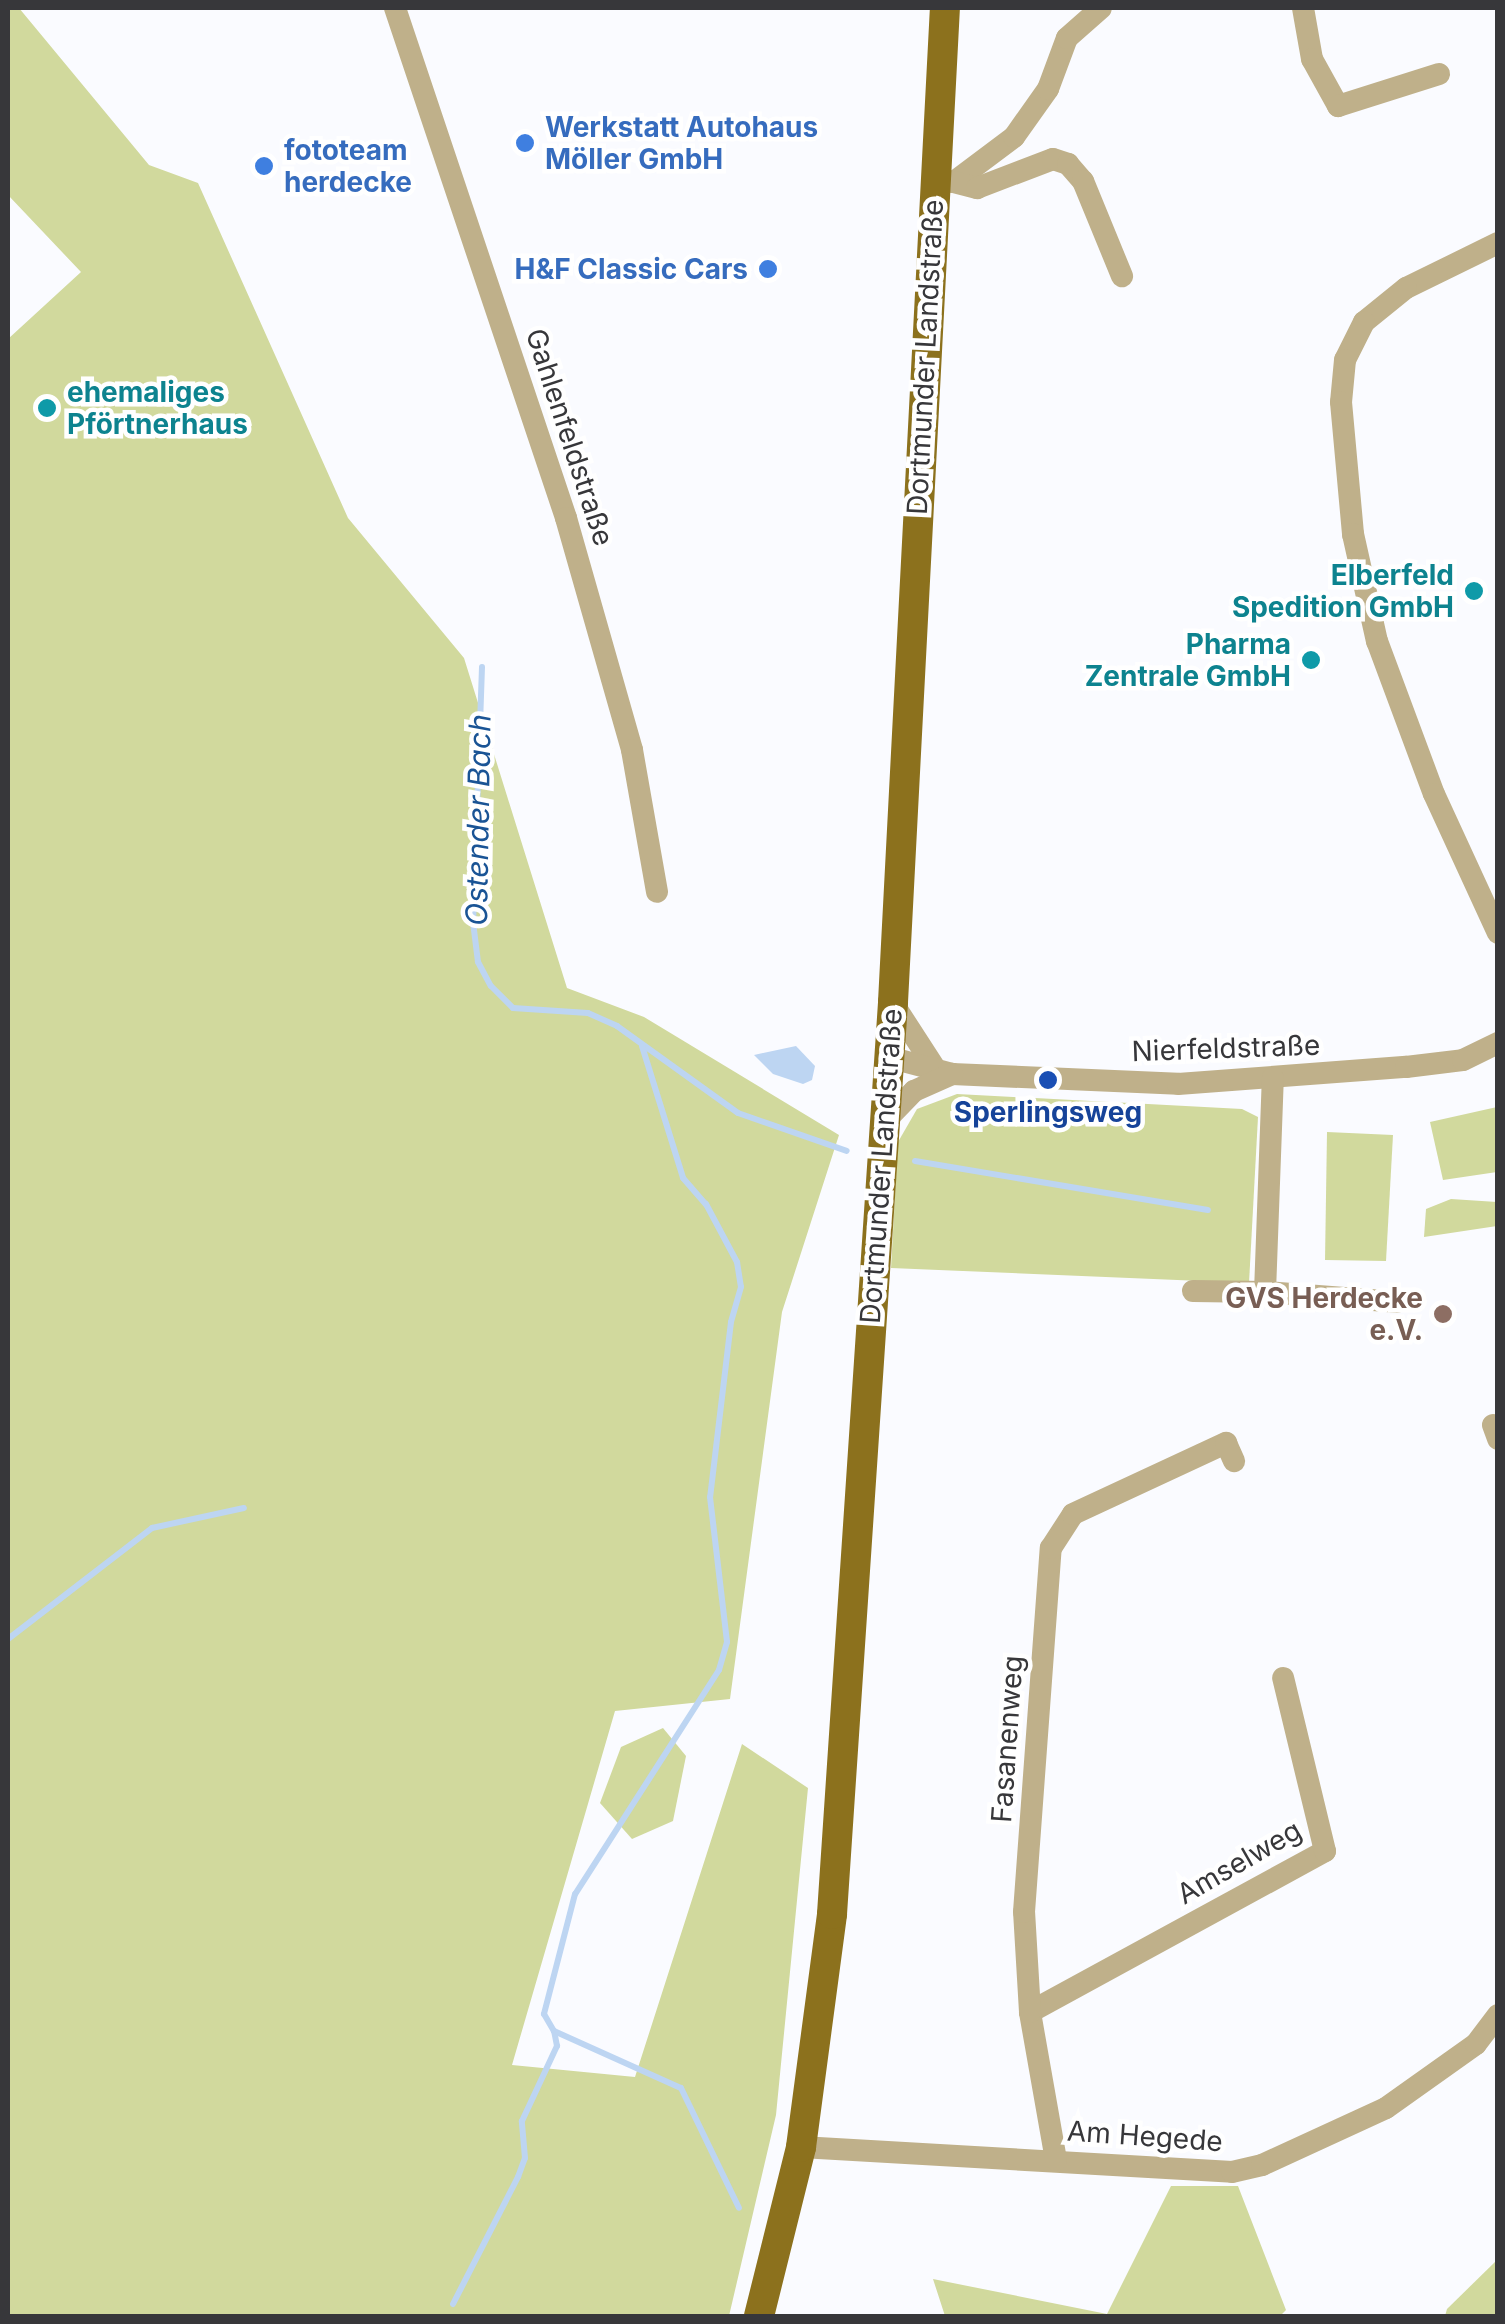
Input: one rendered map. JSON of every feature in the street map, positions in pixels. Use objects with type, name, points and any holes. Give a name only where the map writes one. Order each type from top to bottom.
[{"type":"main road","name":"Dortmunder Landstraße","points":[[759,2316],[801,2147],[832,1914],[944,181],[945,8]]},
{"type":"street","name":"Gahlenfeldstraße","points":[[395,8],[579,561],[645,805],[657,892]]},
{"type":"street","points":[[944,181],[1014,137],[1048,89],[1067,38],[1101,8]]},
{"type":"street","points":[[1303,8],[1312,59],[1338,106],[1439,74]]},
{"type":"street","points":[[944,181],[977,188],[1053,159],[1068,164],[1083,181],[1122,276]]},
{"type":"street","points":[[1498,243],[1406,288],[1364,322],[1345,360],[1341,402],[1352,534],[1377,640],[1434,794],[1498,934]]},
{"type":"street","points":[[884,1122],[914,1091],[943,1069],[892,1002]]},
{"type":"street","name":"Nierfeldstraße","points":[[888,1057],[943,1069],[1178,1084],[1463,1060],[1498,1043]]},
{"type":"street","points":[[1264,1292],[1273,1078]]},
{"type":"street","points":[[1194,1292],[1264,1292],[1397,1302]]},
{"type":"street","name":"Fasanenweg","points":[[1056,2160],[1030,2012],[1024,1912],[1051,1548],[1073,1514],[1226,1444],[1234,1461]]},
{"type":"street","name":"Amselweg","points":[[1030,2012],[1325,1851],[1283,1678]]},
{"type":"street","name":"Am Hegede","points":[[801,2147],[913,2158],[1056,2160],[1184,2173],[1262,2166],[1386,2108],[1476,2044],[1498,2015]]},
{"type":"street","points":[[1476,2044],[1498,2032]]},
{"type":"green space","points":[[8,8],[19,8],[149,165],[198,183],[348,518],[464,658],[567,988],[644,1017],[839,1135],[782,1312],[730,1699],[615,1711],[512,2065],[635,2077],[742,1744],[808,1788],[776,2115],[729,2316],[8,2316],[8,339],[81,272],[8,195]]},
{"type":"green space","points":[[957,1094],[1242,1109],[1258,1117],[1249,1283],[891,1268],[898,1142],[917,1109]]},
{"type":"green space","points":[[1497,1107],[1497,1172],[1443,1180],[1430,1122]]},
{"type":"green space","points":[[1327,1132],[1393,1135],[1386,1261],[1325,1260]]},
{"type":"green space","points":[[1451,1199],[1497,1202],[1497,1226],[1424,1237],[1426,1209]]},
{"type":"green space","points":[[663,1728],[686,1756],[673,1821],[632,1839],[600,1803],[621,1747]]},
{"type":"green space","points":[[1171,2186],[1238,2186],[1286,2310],[1280,2316],[945,2316],[933,2279],[1107,2314]]},
{"type":"green space","points":[[1497,2260],[1497,2316],[1445,2316],[1447,2309]]},
{"type":"water","points":[[796,1046],[815,1066],[812,1080],[803,1084],[773,1074],[754,1055]]},
{"type":"waterway","name":"Ostender Bach","points":[[482,667],[473,922],[478,962],[491,986],[513,1008],[588,1013],[617,1026],[738,1113],[847,1151]]},
{"type":"waterway","points":[[642,1046],[683,1178],[706,1204],[737,1262],[741,1287],[731,1322],[710,1497],[727,1642],[719,1670],[575,1894],[544,2014],[554,2031],[681,2088],[739,2208]]},
{"type":"waterway","points":[[915,1161],[1208,1210]]},
{"type":"waterway","points":[[8,1639],[152,1528],[244,1508]]},
{"type":"waterway","points":[[453,2304],[518,2177],[525,2158],[522,2121],[557,2046],[554,2031]]},
{"type":"place","name":"Werkstatt Autohaus Möller GmbH","points":[[525,143]]},
{"type":"place","name":"fototeam herdecke","points":[[264,166]]},
{"type":"place","name":"H&F Classic Cars","points":[[768,269]]},
{"type":"place","name":"ehemaliges Pförtnerhaus","points":[[47,408]]},
{"type":"place","name":"Elberfeld Spedition GmbH","points":[[1474,591]]},
{"type":"place","name":"Pharma Zentrale GmbH","points":[[1311,660]]},
{"type":"place","name":"Sperlingsweg","points":[[1048,1080]]},
{"type":"place","name":"GVS Herdecke e.V.","points":[[1443,1314]]}]
